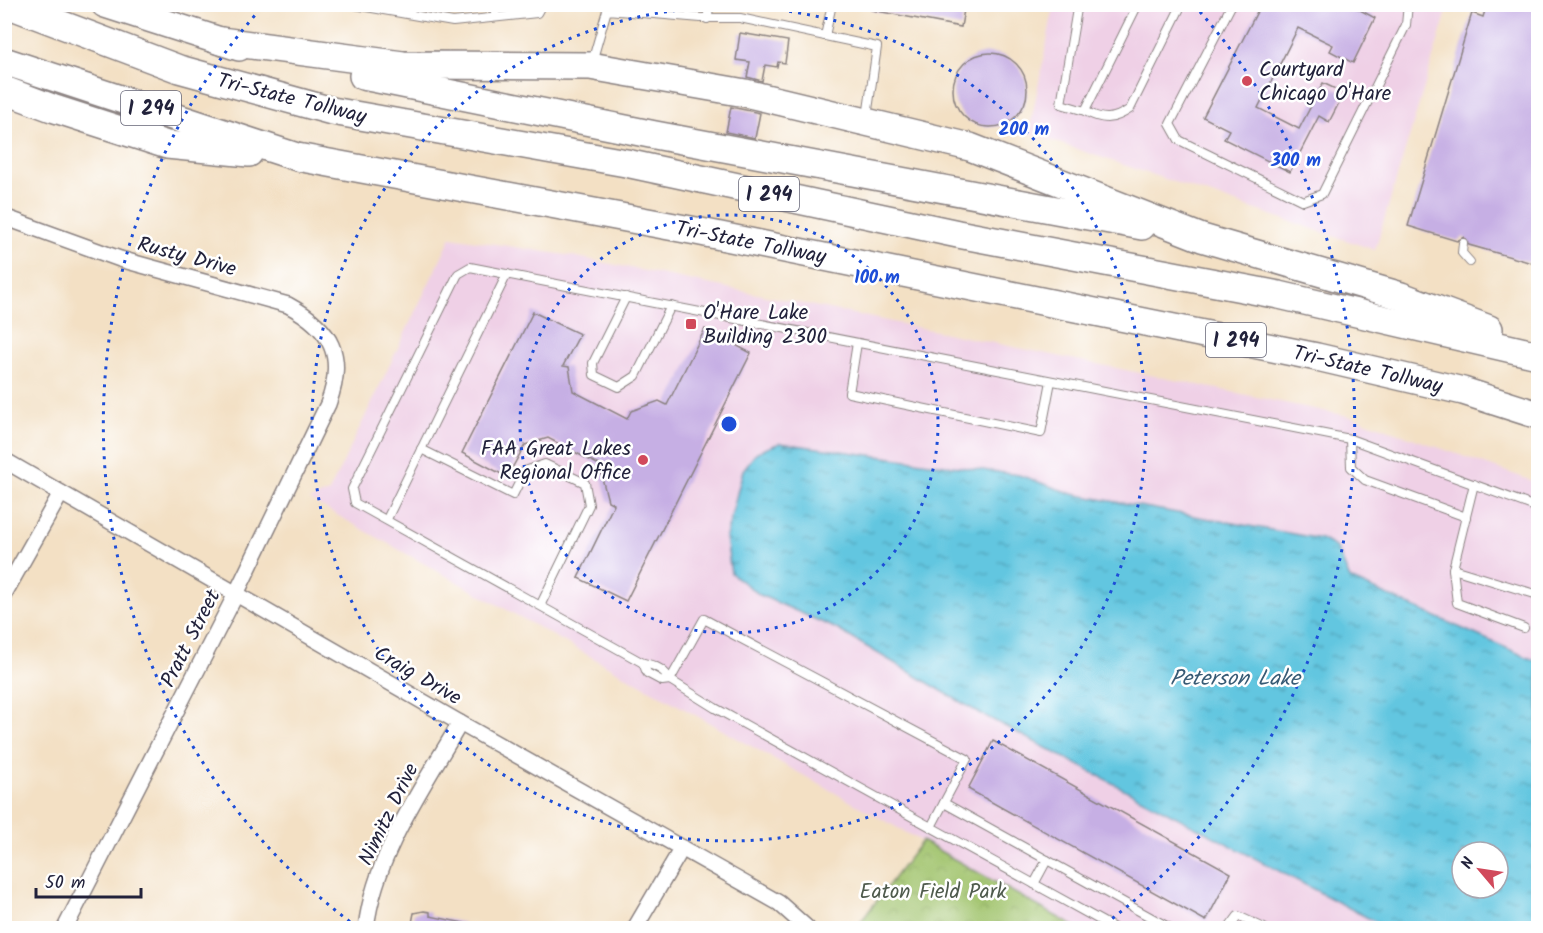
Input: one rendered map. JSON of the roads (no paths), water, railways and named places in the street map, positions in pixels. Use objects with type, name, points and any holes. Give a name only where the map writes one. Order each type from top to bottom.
[{"type":"highway","name":"Tri-State Tollway","points":[[7,4],[179,69],[332,111],[626,164],[958,234],[1279,295],[1539,355]]},
{"type":"highway","points":[[105,4],[278,59],[632,130],[1202,238]]},
{"type":"highway","points":[[221,41],[403,64],[591,66],[745,93],[866,121],[970,147],[1202,238],[1401,296],[1539,348]]},
{"type":"highway","name":"Tri-State Tollway","points":[[4,61],[297,157],[696,231],[1306,355],[1463,391],[1539,415]]},
{"type":"highway","points":[[4,90],[167,145],[297,157]]},
{"type":"street","name":"Rusty Drive","points":[[4,217],[120,259],[288,305],[307,315],[326,335],[338,360]]},
{"type":"street","name":"Pratt Street","points":[[65,928],[236,594],[328,404],[336,383],[338,360]]},
{"type":"street","name":"Craig Drive","points":[[4,460],[460,723],[779,903],[807,928]]},
{"type":"street","points":[[4,594],[61,493]]},
{"type":"street","name":"Nimitz Drive","points":[[366,928],[381,872],[400,828],[460,723]]},
{"type":"street","points":[[635,928],[682,848]]},
{"type":"lane","points":[[350,4],[384,6],[453,21],[537,13],[542,4]]},
{"type":"lane","points":[[495,4],[495,17]]},
{"type":"lane","points":[[707,18],[710,4]]},
{"type":"lane","points":[[825,36],[832,4]]},
{"type":"lane","points":[[1077,9],[1061,104],[1085,111],[1100,119],[1119,117],[1130,109],[1182,4]]},
{"type":"lane","points":[[1232,4],[1170,124],[1179,140],[1303,201],[1322,194],[1406,25],[1408,4]]},
{"type":"lane","points":[[1085,111],[1137,5]]},
{"type":"lane","points":[[591,66],[607,10],[622,8],[707,18],[740,18],[877,47],[866,121]]},
{"type":"lane","points":[[1463,243],[1462,253],[1470,262]]},
{"type":"lane","points":[[1114,928],[670,680],[662,681],[647,673],[643,663],[541,603],[355,502],[352,489],[458,274],[470,267],[1350,439],[1539,508]]},
{"type":"lane","points":[[387,519],[507,274]]},
{"type":"lane","points":[[626,297],[593,363],[594,375],[619,387],[636,376],[671,306]]},
{"type":"lane","points":[[857,343],[849,393],[1041,433],[1051,381]]},
{"type":"lane","points":[[1350,439],[1351,467],[1365,480],[1466,517]]},
{"type":"lane","points":[[421,449],[513,495],[525,471],[545,464],[585,483],[590,505],[541,603]]},
{"type":"lane","points":[[1474,484],[1453,569],[1456,603],[1524,628]]},
{"type":"lane","points":[[1453,569],[1539,595]]},
{"type":"lane","points":[[670,680],[704,619],[967,759],[931,827]]},
{"type":"lane","points":[[944,803],[1170,928]]},
{"type":"lane","points":[[1034,884],[1047,860]]},
{"type":"lane","points":[[1229,928],[1238,916],[1264,928]]},
{"type":"water","name":"Peterson Lake","points":[[780,443],[1019,475],[1072,494],[1321,539],[1337,548],[1350,579],[1538,662],[1538,928],[1387,928],[976,711],[835,628],[760,595],[731,573],[726,537],[743,470],[757,452]]},
{"type":"place","name":"Courtyard Chicago O'Hare","points":[[1247,81]]},
{"type":"place","name":"O'Hare Lake Building 2300","points":[[691,324]]},
{"type":"place","name":"FAA Great Lakes Regional Office","points":[[643,460]]},
{"type":"park label","name":"Eaton Field Park","points":[[933,891]]}]
